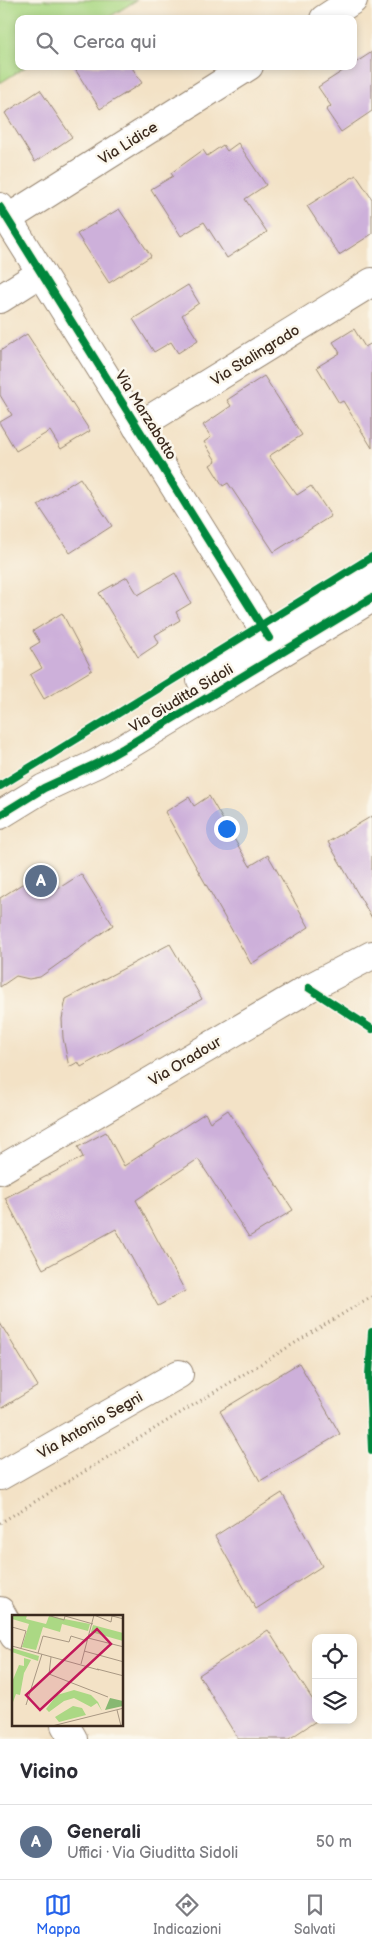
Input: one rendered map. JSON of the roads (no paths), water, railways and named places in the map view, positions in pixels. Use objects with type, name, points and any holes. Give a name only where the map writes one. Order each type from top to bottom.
[{"type":"street","points":[[330,15],[353,0]]},
{"type":"street","name":"Via Lidice","points":[[4,213],[242,70]]},
{"type":"street","name":"Via Marzabotto","points":[[4,213],[269,638]]},
{"type":"street","points":[[0,299],[41,273]]},
{"type":"street","name":"Via Stalingrado","points":[[138,427],[372,282]]},
{"type":"street","name":"Via Giuditta Sidoli","points":[[44,788],[99,743],[372,574]]},
{"type":"street","name":"Via Giuditta Sidoli","points":[[0,815],[44,788],[96,764],[124,748],[372,598]]},
{"type":"street","name":"Via Oradour","points":[[0,1170],[309,988],[372,955]]},
{"type":"street","name":"Via Antonio Segni","points":[[0,1476],[179,1374]]},
{"type":"street","points":[[0,1612],[12,1633]]},
{"type":"street","points":[[66,1726],[73,1739]]},
{"type":"place","name":"Generali","points":[[41,881]]}]
